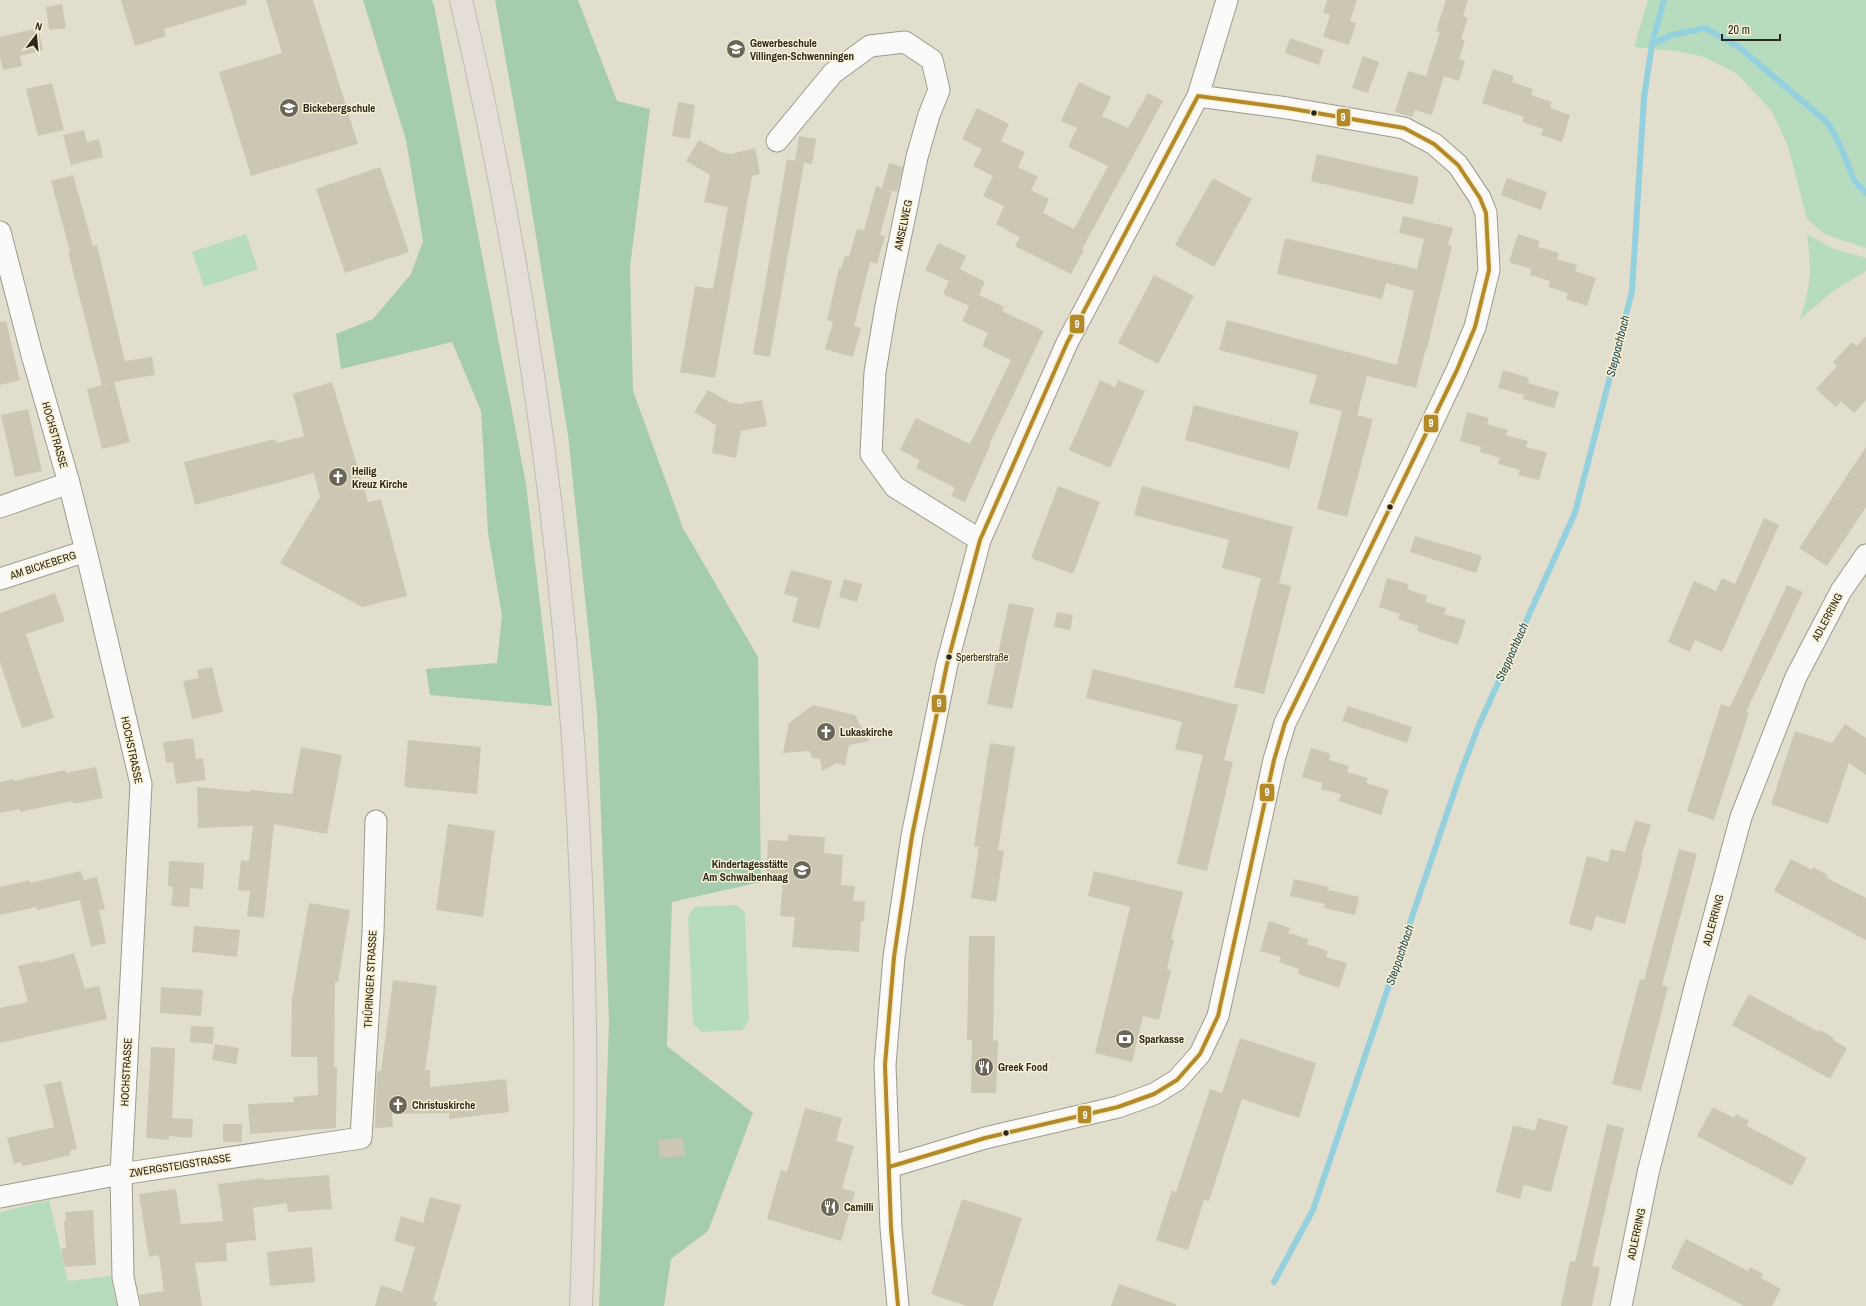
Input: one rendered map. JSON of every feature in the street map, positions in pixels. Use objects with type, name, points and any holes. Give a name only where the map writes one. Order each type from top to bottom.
[{"type":"main road","points":[[462,0],[493,143],[529,348],[557,554],[567,657],[582,883],[585,996],[586,1117],[581,1306]]},
{"type":"street","points":[[898,1306],[891,1228],[885,1065],[894,957],[912,836],[945,671],[980,540],[1067,343],[1198,96],[1227,0]]},
{"type":"street","name":"AMSELWEG","points":[[777,141],[833,73],[870,46],[905,42],[932,60],[939,90],[928,116],[886,306],[875,372],[871,454],[895,487],[980,540]]},
{"type":"street","points":[[889,1167],[985,1138],[1118,1107],[1154,1094],[1178,1080],[1200,1054],[1218,1016],[1274,760],[1286,723],[1413,463],[1457,370],[1475,327],[1489,270],[1486,213],[1480,198],[1458,165],[1434,144],[1404,128],[1287,108],[1198,96]]},
{"type":"street","name":"HOCHSTRASSE","points":[[0,232],[32,355],[69,483],[141,784],[121,1174],[123,1277],[129,1306]]},
{"type":"street","points":[[0,507],[69,483]]},
{"type":"street","name":"AM BICKEBERG","points":[[0,579],[86,551]]},
{"type":"street","name":"ADLERRING","points":[[1621,1306],[1648,1174],[1698,976],[1742,817],[1796,677],[1840,591],[1866,555]]},
{"type":"street","name":"THÜRINGER STRASSE","points":[[361,1138],[373,932],[376,821]]},
{"type":"street","name":"ZWERGSTEIGSTRASSE","points":[[0,1197],[121,1174],[361,1138]]},
{"type":"green space","points":[[363,0],[432,0],[434,5],[526,484],[552,706],[430,695],[426,669],[497,663],[502,616],[488,533],[481,411],[452,342],[341,369],[336,334],[373,319],[411,274],[423,241],[406,140]]},
{"type":"green space","points":[[495,0],[578,0],[617,101],[650,109],[630,267],[633,391],[683,528],[758,657],[761,882],[672,902],[667,1046],[753,1113],[708,1231],[671,1259],[664,1306],[599,1306],[609,1022],[597,713],[568,435],[525,168]]},
{"type":"green space","points":[[1648,0],[1866,0],[1866,248],[1824,234],[1807,219],[1788,146],[1771,110],[1736,73],[1704,57],[1676,51],[1634,47]]},
{"type":"green space","points":[[246,234],[258,269],[204,287],[192,252]]},
{"type":"green space","points":[[1807,234],[1832,248],[1866,258],[1866,271],[1832,292],[1800,319],[1810,277],[1810,258]]},
{"type":"green space","points":[[736,905],[745,912],[749,1021],[742,1030],[702,1032],[693,1024],[688,917],[694,907]]},
{"type":"green space","points":[[49,1200],[68,1281],[111,1276],[117,1306],[0,1306],[0,1212]]},
{"type":"building","points":[[121,0],[246,0],[247,4],[164,29],[166,36],[135,46]]},
{"type":"building","name":"Bickebergschule","points":[[266,0],[313,0],[358,144],[251,176],[219,72],[282,53]]},
{"type":"building","points":[[1327,0],[1357,0],[1350,21],[1356,23],[1349,45],[1323,37],[1330,15],[1323,13]]},
{"type":"building","points":[[1446,0],[1468,0],[1463,16],[1468,18],[1461,39],[1465,40],[1459,59],[1465,61],[1459,81],[1444,76],[1432,115],[1415,110],[1412,117],[1395,112],[1408,71],[1426,76],[1440,32],[1436,31]]},
{"type":"building","points":[[62,4],[66,28],[49,30],[46,7]]},
{"type":"building","points":[[38,28],[43,50],[20,56],[22,66],[3,70],[0,58],[0,37]]},
{"type":"building","points":[[1290,38],[1324,50],[1319,65],[1285,53]]},
{"type":"building","points":[[1363,56],[1379,62],[1368,93],[1352,88]]},
{"type":"building","points":[[1493,69],[1514,76],[1512,82],[1533,89],[1531,95],[1552,102],[1550,108],[1570,115],[1562,142],[1541,135],[1543,129],[1522,122],[1524,117],[1482,103]]},
{"type":"building","points":[[1079,82],[1111,97],[1102,116],[1128,128],[1148,93],[1163,101],[1082,249],[1084,250],[1071,274],[1015,246],[1020,237],[996,224],[1004,206],[983,196],[993,176],[973,166],[982,149],[962,139],[977,108],[1009,124],[1001,141],[1025,152],[1018,167],[1038,177],[1031,190],[1049,199],[1043,213],[1074,229],[1108,166],[1068,147],[1077,128],[1061,121]]},
{"type":"building","points":[[52,83],[64,130],[38,136],[26,89]]},
{"type":"building","points":[[678,102],[695,105],[690,139],[672,136]]},
{"type":"building","points":[[84,130],[87,142],[99,139],[103,157],[71,165],[63,135]]},
{"type":"building","points":[[799,136],[816,139],[812,164],[795,161]]},
{"type":"building","points":[[699,140],[721,152],[731,154],[755,148],[760,174],[752,176],[715,378],[680,372],[695,286],[713,289],[728,207],[704,202],[710,175],[686,161]]},
{"type":"building","points":[[1317,154],[1419,177],[1413,205],[1311,181]]},
{"type":"building","points":[[787,159],[804,163],[770,357],[753,354]]},
{"type":"building","points":[[889,163],[903,167],[897,192],[882,188]]},
{"type":"building","points":[[380,167],[409,252],[345,273],[316,189]]},
{"type":"building","points":[[73,175],[93,246],[97,245],[125,361],[152,357],[155,375],[114,382],[130,442],[102,449],[87,389],[111,383],[102,385],[68,252],[70,251],[51,181]]},
{"type":"building","points":[[1213,178],[1252,199],[1214,267],[1175,245]]},
{"type":"building","points":[[1507,178],[1547,192],[1541,210],[1501,195]]},
{"type":"building","points":[[876,186],[892,191],[880,235],[885,236],[877,264],[870,262],[854,326],[861,328],[853,357],[825,349],[833,322],[827,320],[839,268],[841,269],[845,256],[849,257],[857,229],[864,230]]},
{"type":"building","points":[[1403,216],[1453,228],[1448,245],[1452,246],[1416,388],[1367,376],[1357,415],[1373,419],[1347,517],[1317,509],[1342,411],[1309,403],[1317,375],[1219,350],[1227,320],[1397,365],[1414,291],[1386,283],[1382,299],[1277,274],[1285,238],[1417,269],[1424,239],[1399,233]]},
{"type":"building","points":[[1518,234],[1540,241],[1538,247],[1559,253],[1557,259],[1577,265],[1575,271],[1596,278],[1587,306],[1566,299],[1568,293],[1548,287],[1550,281],[1530,275],[1531,269],[1509,262]]},
{"type":"building","points":[[938,243],[966,256],[960,269],[985,282],[979,295],[1004,307],[1002,311],[1044,331],[989,445],[990,446],[965,502],[951,496],[955,488],[916,468],[920,460],[900,450],[916,418],[970,444],[1011,360],[982,346],[988,333],[962,321],[969,306],[943,294],[949,281],[925,270]]},
{"type":"building","points":[[1154,275],[1194,296],[1158,364],[1118,343]]},
{"type":"building","points":[[6,321],[20,380],[0,385],[0,322]]},
{"type":"building","points":[[1866,336],[1866,400],[1854,413],[1841,401],[1836,407],[1816,389],[1837,366],[1833,362],[1852,342],[1857,346]]},
{"type":"building","points":[[1503,370],[1529,378],[1528,383],[1559,392],[1554,408],[1523,399],[1524,395],[1498,388]]},
{"type":"building","points":[[1100,380],[1115,387],[1118,380],[1145,391],[1110,468],[1069,450]]},
{"type":"building","name":"Heilig Kreuz Kirche","points":[[332,382],[368,502],[381,499],[407,596],[362,607],[280,563],[320,497],[314,473],[195,505],[184,462],[275,439],[277,443],[304,436],[293,394]]},
{"type":"building","points":[[708,390],[729,402],[738,404],[762,400],[767,426],[741,431],[736,458],[712,453],[716,425],[694,412]]},
{"type":"building","points":[[1194,405],[1299,432],[1289,469],[1185,440]]},
{"type":"building","points":[[28,409],[42,471],[15,477],[1,415]]},
{"type":"building","points":[[1467,412],[1489,418],[1487,424],[1508,430],[1506,435],[1528,441],[1526,447],[1547,452],[1539,480],[1518,475],[1520,470],[1498,464],[1500,458],[1480,452],[1481,447],[1460,441]]},
{"type":"building","points":[[1866,447],[1866,507],[1827,566],[1799,548]]},
{"type":"building","points":[[1058,486],[1100,502],[1073,574],[1031,558]]},
{"type":"building","points":[[1142,486],[1293,527],[1279,583],[1291,586],[1264,694],[1234,687],[1261,578],[1222,568],[1229,540],[1134,515]]},
{"type":"building","points":[[1764,518],[1779,525],[1722,652],[1695,640],[1690,652],[1668,642],[1694,581],[1716,591],[1722,578],[1735,584]]},
{"type":"building","points":[[1415,536],[1482,556],[1476,573],[1410,552]]},
{"type":"building","points":[[791,570],[832,581],[819,629],[792,622],[798,598],[784,594]]},
{"type":"building","points":[[1387,578],[1409,584],[1407,589],[1427,596],[1425,602],[1446,608],[1444,614],[1466,620],[1458,645],[1417,631],[1418,626],[1398,619],[1400,614],[1379,607]]},
{"type":"building","points":[[844,579],[862,584],[857,602],[839,597]]},
{"type":"building","points":[[1787,585],[1803,592],[1746,712],[1749,713],[1714,820],[1687,811],[1721,704],[1730,707]]},
{"type":"building","points":[[55,593],[65,621],[26,634],[54,718],[22,728],[0,662],[0,613]]},
{"type":"building","points":[[1009,603],[1034,608],[1012,709],[987,704]]},
{"type":"building","points":[[1057,612],[1073,615],[1070,630],[1054,627]]},
{"type":"building","points":[[212,667],[223,712],[192,719],[183,681],[199,678],[197,670]]},
{"type":"building","points":[[1093,669],[1238,705],[1224,760],[1233,762],[1207,871],[1177,864],[1203,755],[1175,749],[1182,722],[1086,698]]},
{"type":"building","name":"Lukaskirche","points":[[813,705],[855,715],[869,741],[849,745],[845,766],[837,763],[822,771],[820,759],[812,758],[810,751],[783,753],[789,723]]},
{"type":"building","points":[[1348,706],[1412,727],[1407,743],[1342,721]]},
{"type":"building","points":[[1845,724],[1866,738],[1866,775],[1849,763],[1828,824],[1771,804],[1795,731],[1832,743]]},
{"type":"building","points":[[193,738],[196,759],[203,758],[206,780],[176,784],[173,762],[166,763],[163,742]]},
{"type":"building","points":[[408,740],[481,747],[477,794],[404,787]]},
{"type":"building","points":[[990,743],[1015,747],[998,850],[1004,851],[996,902],[971,898],[979,847],[974,846]]},
{"type":"building","points":[[301,747],[342,755],[327,834],[274,824],[264,918],[247,916],[250,891],[238,890],[241,860],[249,861],[253,826],[198,828],[197,787],[292,794]]},
{"type":"building","points":[[1311,748],[1331,754],[1329,760],[1349,766],[1347,772],[1368,778],[1366,783],[1389,790],[1381,815],[1339,801],[1341,794],[1321,789],[1323,783],[1302,777]]},
{"type":"building","points":[[96,767],[103,798],[73,804],[72,801],[20,812],[20,809],[0,813],[0,782],[13,779],[14,781],[65,770],[66,773]]},
{"type":"building","points":[[1635,820],[1651,825],[1641,857],[1643,857],[1625,924],[1596,916],[1592,931],[1569,924],[1587,856],[1608,862],[1611,849],[1625,852]]},
{"type":"building","points":[[448,824],[495,831],[483,917],[436,910]]},
{"type":"building","points":[[788,835],[825,837],[824,853],[843,855],[841,885],[855,886],[853,901],[865,902],[864,921],[861,921],[859,952],[792,947],[795,917],[780,916],[783,877],[766,876],[768,840],[788,841]]},
{"type":"building","points":[[1679,849],[1697,854],[1662,985],[1668,987],[1641,1091],[1612,1084],[1640,979],[1644,980]]},
{"type":"building","points":[[1791,859],[1812,870],[1813,867],[1828,875],[1827,878],[1866,898],[1866,940],[1774,891]]},
{"type":"building","points":[[169,861],[204,863],[203,889],[190,888],[189,907],[171,906],[173,887],[168,886]]},
{"type":"building","points":[[81,871],[84,880],[97,877],[105,909],[99,910],[106,943],[91,947],[80,900],[37,910],[36,907],[0,915],[0,887],[30,880],[30,883]]},
{"type":"building","points":[[1094,871],[1183,892],[1171,939],[1174,940],[1167,969],[1171,970],[1159,1020],[1143,1016],[1132,1062],[1095,1053],[1130,907],[1088,896]]},
{"type":"building","points":[[1294,879],[1329,887],[1327,896],[1329,890],[1359,897],[1355,915],[1324,908],[1325,904],[1290,896]]},
{"type":"building","points":[[309,903],[350,910],[338,982],[335,982],[334,1067],[337,1067],[336,1128],[250,1134],[248,1104],[294,1102],[293,1097],[318,1095],[317,1057],[291,1057],[292,998]]},
{"type":"building","points":[[1269,921],[1290,928],[1288,933],[1309,939],[1307,944],[1328,951],[1326,957],[1347,963],[1339,988],[1298,974],[1299,969],[1279,962],[1281,957],[1260,951]]},
{"type":"building","points":[[194,926],[240,930],[237,957],[192,952]]},
{"type":"building","points":[[969,936],[995,936],[993,1040],[998,1041],[996,1093],[971,1093],[972,1040],[967,1040]]},
{"type":"building","points":[[74,953],[85,989],[99,986],[107,1019],[0,1043],[0,1008],[28,1002],[18,966],[39,961],[40,963]]},
{"type":"building","points":[[393,980],[437,986],[425,1070],[430,1070],[430,1087],[506,1079],[509,1112],[449,1119],[449,1113],[392,1114],[393,1127],[375,1128],[377,1071],[381,1071]]},
{"type":"building","points":[[161,987],[203,990],[201,1016],[160,1013]]},
{"type":"building","points":[[1749,994],[1819,1032],[1820,1030],[1847,1048],[1830,1079],[1732,1025]]},
{"type":"building","points":[[191,1026],[214,1027],[213,1044],[190,1042]]},
{"type":"building","points":[[1240,1038],[1316,1063],[1299,1118],[1242,1099],[1209,1201],[1204,1200],[1188,1250],[1156,1240],[1172,1190],[1176,1192],[1210,1089],[1222,1093]]},
{"type":"building","points":[[215,1044],[239,1048],[236,1064],[212,1060]]},
{"type":"building","points":[[151,1047],[175,1048],[172,1118],[193,1119],[192,1138],[169,1136],[169,1140],[146,1138]]},
{"type":"building","points":[[61,1081],[77,1149],[70,1151],[71,1155],[22,1166],[21,1162],[14,1164],[7,1138],[54,1127],[44,1085]]},
{"type":"building","points":[[1713,1107],[1734,1118],[1736,1114],[1749,1121],[1747,1126],[1807,1158],[1792,1186],[1697,1136]]},
{"type":"building","points":[[805,1108],[842,1118],[836,1141],[854,1146],[842,1188],[855,1192],[841,1241],[767,1219],[781,1170],[787,1172]]},
{"type":"building","points":[[1538,1118],[1568,1126],[1551,1192],[1524,1185],[1520,1199],[1496,1192],[1513,1125],[1535,1131]]},
{"type":"building","points":[[223,1124],[242,1124],[242,1142],[223,1142]]},
{"type":"building","points":[[1607,1124],[1624,1128],[1592,1266],[1600,1267],[1592,1306],[1561,1306],[1570,1261],[1575,1262]]},
{"type":"building","points":[[683,1138],[685,1156],[660,1158],[658,1140]]},
{"type":"building","points":[[329,1175],[332,1209],[288,1212],[287,1203],[253,1208],[256,1240],[226,1243],[227,1261],[195,1263],[202,1306],[141,1306],[139,1295],[164,1291],[159,1255],[149,1257],[139,1194],[176,1189],[181,1224],[223,1221],[218,1184],[263,1178],[264,1180]]},
{"type":"building","points":[[430,1197],[461,1205],[433,1301],[437,1302],[436,1306],[375,1306],[381,1285],[402,1292],[415,1247],[394,1241],[401,1216],[423,1223]]},
{"type":"building","points":[[962,1199],[1022,1218],[993,1306],[967,1306],[931,1294]]},
{"type":"building","points":[[93,1210],[96,1265],[65,1267],[61,1249],[66,1248],[64,1222],[66,1220],[65,1212]]},
{"type":"building","points":[[1686,1239],[1748,1271],[1750,1267],[1763,1274],[1761,1278],[1781,1289],[1772,1306],[1744,1306],[1671,1268]]},
{"type":"building","points":[[312,1247],[315,1282],[270,1286],[267,1252]]},
{"type":"building","points":[[1119,1284],[1176,1304],[1176,1306],[1111,1306]]},
{"type":"waterway","name":"Steppachbach","points":[[1274,1282],[1313,1210],[1461,772],[1479,725],[1575,513],[1632,291],[1644,98],[1652,44],[1664,0]]},
{"type":"waterway","points":[[1652,44],[1672,35],[1705,28],[1739,47],[1828,123],[1840,145],[1854,180],[1866,193]]},
{"type":"transit line","name":"9","points":[[889,1167],[985,1138],[1118,1107],[1154,1094],[1177,1080],[1200,1054],[1218,1016],[1274,760],[1285,723],[1457,370],[1475,327],[1489,270],[1486,213],[1480,198],[1458,165],[1434,144],[1404,128],[1287,108],[1198,96],[1067,343],[980,540],[947,664],[912,836],[894,957],[885,1065],[891,1228],[898,1306]]},
{"type":"place","name":"Gewerbeschule Villingen-Schwenningen","points":[[736,49]]},
{"type":"place","name":"Bickebergschule","points":[[289,108]]},
{"type":"place","name":"Heilig Kreuz Kirche","points":[[338,477]]},
{"type":"place","name":"Sperberstraße","points":[[949,657]]},
{"type":"place","name":"Lukaskirche","points":[[826,732]]},
{"type":"place","name":"Kindertagesstätte Am Schwalbenhaag","points":[[802,870]]},
{"type":"place","name":"Sparkasse","points":[[1125,1039]]},
{"type":"place","name":"Greek Food","points":[[984,1067]]},
{"type":"place","name":"Christuskirche","points":[[398,1105]]},
{"type":"place","name":"Camilli","points":[[830,1207]]}]
